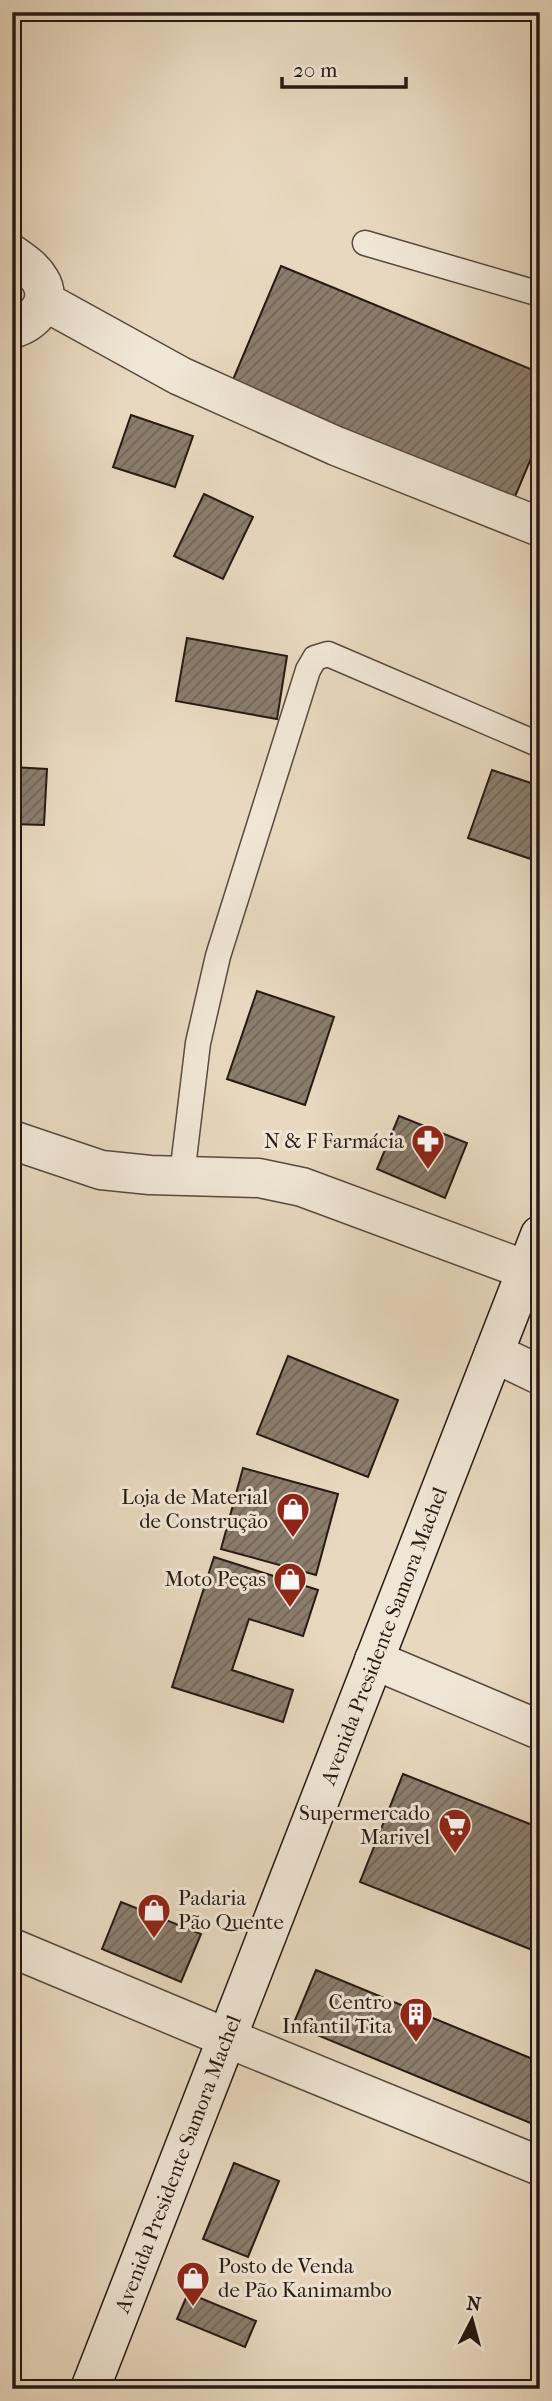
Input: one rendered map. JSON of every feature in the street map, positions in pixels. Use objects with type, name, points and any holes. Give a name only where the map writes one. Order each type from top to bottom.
[{"type":"street","points":[[12,254],[31,268],[43,283],[44,301],[36,317],[12,329]]},
{"type":"street","points":[[44,301],[180,376],[336,446],[540,527]]},
{"type":"street","points":[[12,1140],[101,1170],[149,1175],[259,1178],[302,1187],[526,1270]]},
{"type":"street","name":"Avenida Presidente Samora Machel","points":[[90,2389],[540,1235]]},
{"type":"street","points":[[494,1353],[540,1375]]},
{"type":"street","points":[[374,1660],[540,1730]]},
{"type":"street","points":[[12,1948],[540,2166]]},
{"type":"lane","points":[[365,243],[540,294]]},
{"type":"lane","points":[[182,1175],[198,1043],[218,956],[308,670],[315,658],[328,654],[540,745]]},
{"type":"building","points":[[540,96],[540,141],[536,140]]},
{"type":"building","points":[[281,266],[540,373],[540,437],[514,499],[232,382]]},
{"type":"building","points":[[131,415],[193,436],[175,487],[113,467]]},
{"type":"building","points":[[204,494],[253,517],[223,579],[174,556]]},
{"type":"building","points":[[187,638],[287,656],[277,719],[176,701]]},
{"type":"building","points":[[12,767],[47,769],[44,825],[12,824]]},
{"type":"building","points":[[492,770],[540,786],[540,862],[468,838]]},
{"type":"building","points":[[257,991],[334,1017],[305,1105],[227,1079]]},
{"type":"building","points":[[399,1116],[467,1143],[445,1198],[377,1169]]},
{"type":"building","points":[[288,1356],[398,1400],[368,1477],[257,1434]]},
{"type":"building","points":[[243,1468],[338,1494],[316,1575],[221,1549]]},
{"type":"building","points":[[214,1557],[318,1590],[303,1636],[249,1619],[232,1670],[293,1690],[283,1722],[172,1687]]},
{"type":"building","name":"Supermercado Marivel","points":[[403,1774],[540,1828],[540,1953],[360,1882]]},
{"type":"building","points":[[121,1902],[201,1934],[181,1982],[102,1949]]},
{"type":"building","name":"Centro Infantil Tita","points":[[316,1970],[540,2062],[540,2127],[293,2025]]},
{"type":"building","points":[[234,2163],[279,2181],[248,2257],[203,2239]]},
{"type":"building","points":[[188,2293],[256,2321],[245,2347],[177,2319]]},
{"type":"place","name":"N & F Farmácia","points":[[428,1171]]},
{"type":"place","name":"Loja de Material de Construção","points":[[293,1539]]},
{"type":"place","name":"Moto Peças","points":[[290,1609]]},
{"type":"place","name":"Supermercado Marivel","points":[[455,1855]]},
{"type":"place","name":"Padaria Pão Quente","points":[[154,1940]]},
{"type":"place","name":"Centro Infantil Tita","points":[[416,2044]]},
{"type":"place","name":"Posto de Venda de Pão Kanimambo","points":[[193,2308]]}]
